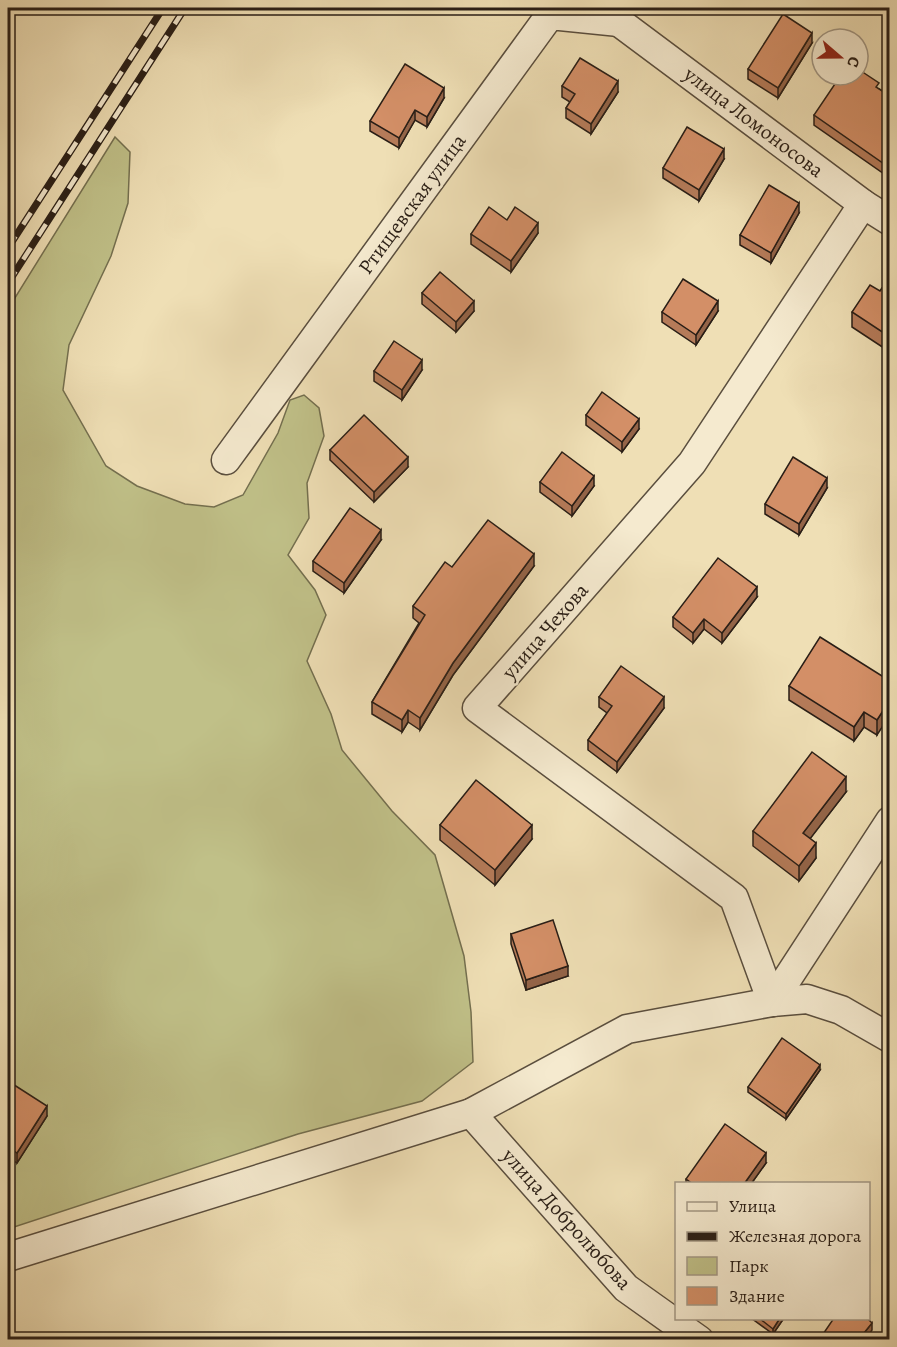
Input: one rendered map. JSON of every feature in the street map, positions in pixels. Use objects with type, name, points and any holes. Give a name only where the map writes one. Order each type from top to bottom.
[{"type":"street","name":"улица Ломоносова","points":[[618,14],[863,204],[890,221]]},
{"type":"street","name":"Ртищевская улица","points":[[225,460],[550,15],[618,14]]},
{"type":"street","name":"улица Чехова","points":[[772,1002],[734,898],[477,708],[692,463],[863,204]]},
{"type":"street","points":[[772,1002],[890,821]]},
{"type":"street","points":[[8,1257],[471,1113],[627,1029],[772,1002],[807,999],[841,1010],[890,1038]]},
{"type":"street","name":"улица Добролюбова","points":[[471,1113],[661,1326],[699,1340]]},
{"type":"green space","points":[[115,137],[130,152],[128,203],[111,256],[69,345],[63,390],[106,466],[137,486],[185,504],[214,507],[243,495],[278,433],[290,400],[304,395],[319,408],[324,436],[307,483],[309,518],[288,555],[315,590],[326,615],[307,661],[331,714],[342,750],[392,811],[435,855],[464,956],[471,1012],[473,1062],[422,1101],[298,1134],[8,1229],[8,309]]},
{"type":"building","points":[[783,14],[810,32],[810,36],[778,88],[748,69]]},
{"type":"building","points":[[580,58],[618,81],[591,124],[566,108],[575,94],[562,86]]},
{"type":"building","points":[[405,64],[444,88],[427,117],[415,110],[399,138],[370,121]]},
{"type":"building","points":[[870,77],[879,83],[876,87],[890,96],[890,168],[814,115],[833,87],[870,87]]},
{"type":"building","points":[[687,127],[724,149],[699,190],[663,168]]},
{"type":"building","points":[[769,185],[799,203],[771,253],[740,235]]},
{"type":"building","points":[[489,207],[507,220],[515,207],[538,223],[511,261],[471,234]]},
{"type":"building","points":[[440,272],[474,301],[456,322],[422,293]]},
{"type":"building","points":[[890,277],[890,337],[852,312],[870,285],[880,291]]},
{"type":"building","points":[[683,279],[718,301],[696,335],[662,312]]},
{"type":"building","points":[[394,341],[422,360],[402,390],[374,371]]},
{"type":"building","points":[[602,392],[639,419],[622,442],[586,415]]},
{"type":"building","points":[[364,415],[408,457],[374,492],[330,450]]},
{"type":"building","points":[[562,452],[594,476],[572,506],[540,482]]},
{"type":"building","points":[[793,457],[827,478],[799,524],[765,504]]},
{"type":"building","points":[[350,508],[381,530],[344,583],[313,561]]},
{"type":"building","points":[[488,520],[534,554],[453,663],[420,718],[408,710],[402,720],[372,702],[425,615],[413,606],[445,562],[452,567]]},
{"type":"building","points":[[718,558],[757,587],[722,633],[704,619],[693,633],[673,617]]},
{"type":"building","points":[[820,637],[890,681],[890,700],[877,720],[864,712],[854,727],[789,686]]},
{"type":"building","points":[[621,666],[664,697],[617,762],[588,740],[612,706],[599,697]]},
{"type":"building","points":[[812,752],[846,777],[803,833],[816,843],[799,866],[753,831]]},
{"type":"building","points":[[476,780],[532,825],[495,870],[440,825]]},
{"type":"building","points":[[553,920],[568,966],[526,980],[511,934]]},
{"type":"building","points":[[782,1038],[820,1065],[786,1114],[748,1087]]},
{"type":"building","points":[[8,1081],[47,1106],[17,1153],[8,1147]]},
{"type":"building","points":[[725,1124],[766,1153],[745,1182],[690,1182],[686,1179]]},
{"type":"building","points":[[762,1320],[779,1320],[773,1329]]},
{"type":"building","points":[[833,1320],[869,1320],[872,1323],[864,1333],[871,1340],[819,1340]]},
{"type":"railway","points":[[8,248],[163,8]]},
{"type":"railway","points":[[8,283],[185,8]]}]
